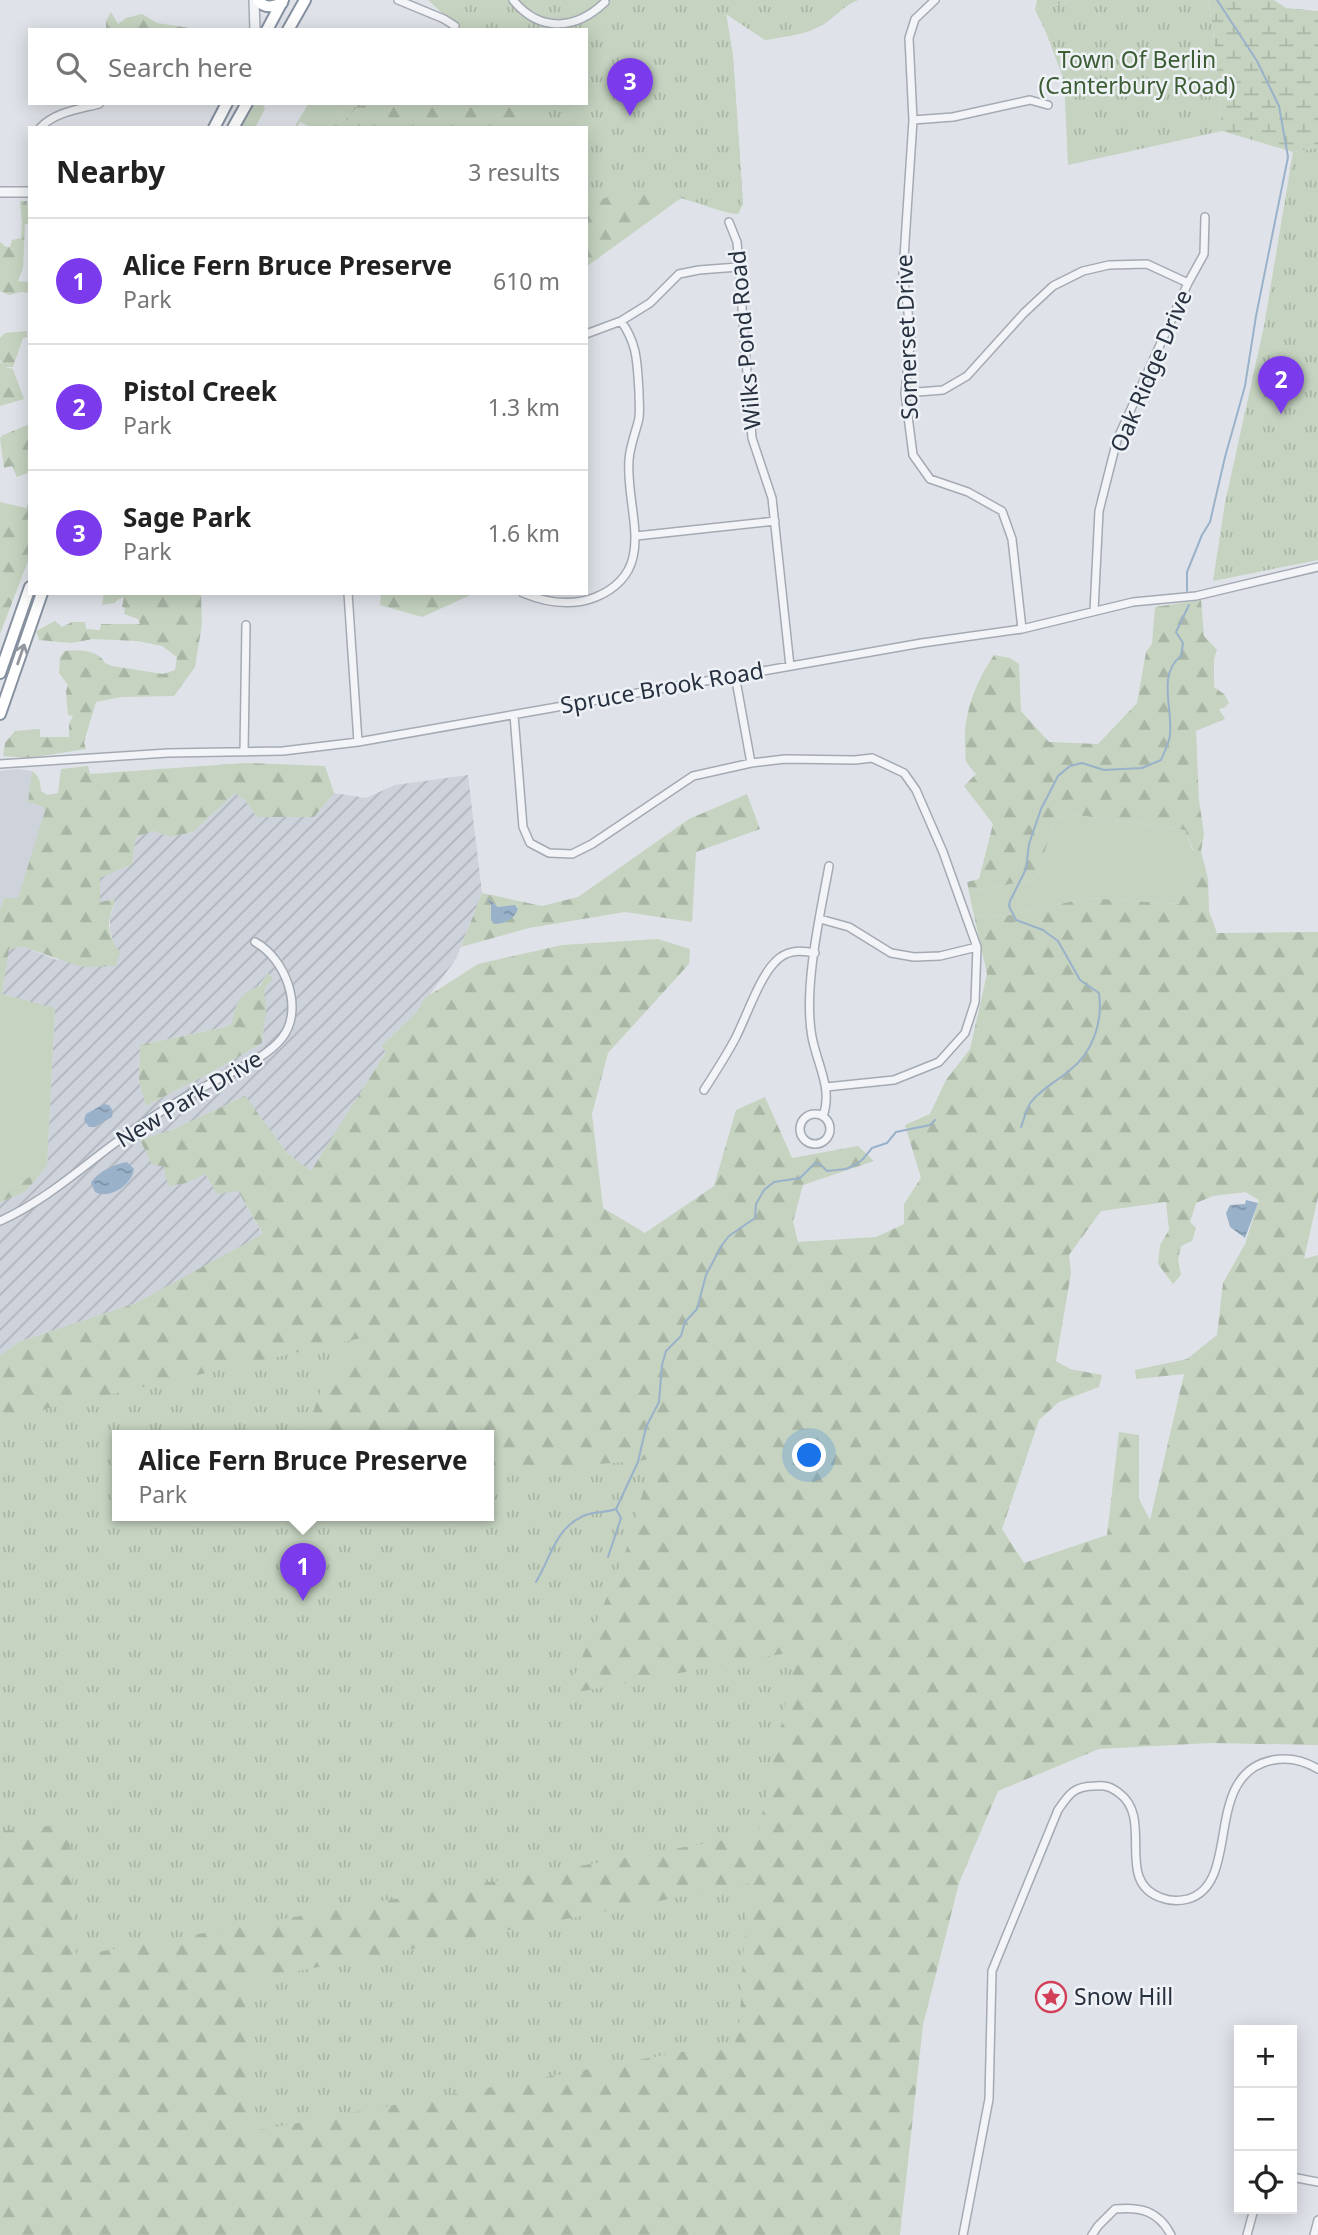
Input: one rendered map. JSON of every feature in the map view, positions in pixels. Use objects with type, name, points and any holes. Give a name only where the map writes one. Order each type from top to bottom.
[{"type":"highway","points":[[256,0],[270,7],[282,2]]},
{"type":"highway","points":[[289,28],[304,0]]},
{"type":"highway","points":[[268,28],[282,2]]},
{"type":"highway","points":[[215,126],[226,105]]},
{"type":"highway","points":[[234,126],[246,105]]},
{"type":"highway","points":[[0,673],[28,593]]},
{"type":"highway","points":[[0,714],[41,595]]},
{"type":"street","points":[[255,28],[253,12],[256,0]]},
{"type":"street","points":[[398,0],[455,26]]},
{"type":"street","points":[[513,0],[539,21],[562,24],[584,19],[605,2]]},
{"type":"street","name":"Somerset Drive","points":[[935,0],[915,19],[909,38],[913,120],[903,273],[911,335],[905,394],[913,455],[929,478],[968,492],[1002,511],[1012,539],[1022,629]]},
{"type":"street","points":[[913,120],[953,117],[1030,100],[1048,106]]},
{"type":"street","points":[[42,126],[67,112],[95,105]]},
{"type":"street","points":[[0,192],[28,192]]},
{"type":"street","name":"Oak Ridge Drive","points":[[1094,611],[1099,511],[1117,440],[1188,283],[1204,254],[1205,217]]},
{"type":"street","name":"Wilks Pond Road","points":[[729,222],[737,242],[752,438],[772,498],[790,666]]},
{"type":"street","points":[[905,394],[943,390],[967,376],[1024,313],[1053,286],[1083,271],[1109,265],[1147,264],[1188,283]]},
{"type":"street","points":[[588,333],[621,321],[650,303],[679,274],[738,267]]},
{"type":"street","points":[[528,595],[546,602],[570,603],[589,599],[609,591],[624,575],[634,558],[636,536],[629,463],[640,414],[637,355],[631,335],[621,321]]},
{"type":"street","points":[[636,536],[775,521]]},
{"type":"street","name":"Spruce Brook Road","points":[[0,764],[168,753],[302,749],[358,742],[922,643],[1022,629],[1133,602],[1196,596],[1318,567]]},
{"type":"street","points":[[348,595],[358,742]]},
{"type":"street","points":[[244,752],[246,625]]},
{"type":"street","points":[[735,676],[751,763]]},
{"type":"street","points":[[514,715],[523,827],[530,843],[549,853],[572,854],[592,844],[693,776],[751,763],[785,759],[872,758],[905,773],[916,790],[943,852],[977,947],[975,1002],[965,1033],[939,1062],[894,1080],[826,1087]]},
{"type":"street","points":[[822,1116],[825,1110],[826,1087],[812,1036],[810,988],[829,866]]},
{"type":"street","points":[[820,919],[849,927],[891,953],[914,957],[940,956],[977,947]]},
{"type":"street","name":"New Park Drive","points":[[0,1221],[38,1202],[150,1118],[267,1053],[283,1037],[292,1019],[291,990],[275,959],[266,948],[255,942]]},
{"type":"street","points":[[705,1090],[735,1040],[774,962],[799,950],[814,953]]},
{"type":"street","points":[[813,1114],[822,1116],[829,1124],[827,1138],[814,1144],[805,1141],[800,1132],[801,1122],[813,1114]]},
{"type":"street","points":[[963,2235],[989,2099],[992,1971],[1058,1810],[1070,1792],[1091,1785],[1109,1786],[1126,1798],[1136,1821],[1136,1861],[1139,1878],[1150,1894],[1169,1900],[1188,1899],[1204,1891],[1214,1875],[1230,1801],[1238,1782],[1250,1769],[1267,1761],[1287,1758],[1308,1763],[1318,1769]]},
{"type":"street","points":[[1297,2178],[1318,2182]]},
{"type":"street","points":[[1092,2235],[1115,2209],[1136,2207],[1151,2213],[1165,2224],[1171,2235]]},
{"type":"street","points":[[1247,2235],[1253,2214]]},
{"type":"street","points":[[1314,2235],[1318,2220]]},
{"type":"shaded area","points":[[0,771],[32,771],[28,802],[46,810],[18,899],[4,898],[0,909]]},
{"type":"shaded area","points":[[468,775],[482,893],[456,959],[417,1012],[381,1046],[386,1052],[311,1172],[287,1153],[245,1097],[172,1130],[140,1140],[164,1167],[186,1183],[205,1173],[238,1191],[263,1235],[136,1303],[18,1342],[0,1356],[0,1202],[25,1192],[47,1166],[55,1009],[2,994],[8,949],[24,947],[57,960],[114,945],[110,917],[114,899],[100,902],[100,877],[132,864],[136,837],[153,831],[170,837],[193,832],[235,793],[245,800],[257,817],[314,817],[334,793],[366,798],[395,785]],"holes":[[[268,973],[263,995],[266,1008],[262,1043],[146,1106],[139,1081],[140,1045],[226,1027],[232,1023]]]},
{"type":"green space","points":[[428,0],[858,0],[816,28],[765,40],[726,14],[733,56],[743,204],[738,214],[651,188],[625,190],[588,205],[588,126],[523,126],[523,105],[588,105],[588,28],[459,28]]},
{"type":"green space","points":[[858,0],[816,28],[765,40],[726,14],[733,56],[743,204],[738,214],[681,198],[588,266],[588,189],[686,11]]},
{"type":"green space","points":[[1037,0],[1075,0],[1035,10]]},
{"type":"green space","name":"Town Of Berlin (Canterbury Road)","points":[[1075,0],[1208,0],[1222,131],[1068,165],[1064,80],[1035,10]]},
{"type":"green space","points":[[1208,0],[1274,0],[1286,8],[1318,11],[1318,148],[1293,152],[1222,131]]},
{"type":"green space","points":[[111,12],[118,24],[126,18],[142,14],[157,23],[190,28],[106,28]]},
{"type":"green space","points":[[253,105],[263,105],[265,109],[256,126],[240,126]]},
{"type":"green space","points":[[308,105],[348,105],[328,126],[308,126],[300,122],[297,126]]},
{"type":"green space","points":[[348,105],[557,105],[557,126],[328,126]]},
{"type":"green space","points":[[358,105],[374,105],[364,126],[341,126]]},
{"type":"green space","points":[[1318,148],[1318,560],[1213,581],[1225,503],[1264,326],[1293,152]]},
{"type":"green space","points":[[20,201],[27,201],[28,224],[25,224],[23,268],[18,281],[28,282],[28,293],[9,295],[0,291],[0,242],[10,247],[12,240],[21,238]]},
{"type":"green space","points":[[27,331],[27,337],[23,338],[13,367],[5,367],[13,369],[24,399],[0,406],[0,362],[4,365],[0,360],[0,338],[5,333]]},
{"type":"green space","points":[[28,425],[28,473],[17,477],[12,466],[4,468],[0,438]]},
{"type":"green space","points":[[0,502],[26,508],[28,504],[28,561],[0,634]]},
{"type":"green space","points":[[104,595],[201,595],[202,624],[195,667],[174,696],[121,697],[96,702],[84,742],[86,749],[29,758],[3,756],[5,743],[15,731],[40,729],[40,737],[69,737],[69,724],[73,716],[68,715],[68,685],[59,673],[60,657],[65,651],[82,650],[93,653],[112,666],[163,674],[175,670],[177,657],[162,646],[137,641],[93,639],[71,643],[39,640],[36,631],[55,621],[62,627],[72,622],[85,622],[86,629],[100,630],[101,624],[140,624],[138,619],[124,614],[124,597],[115,603],[102,605]]},
{"type":"green space","points":[[381,595],[471,595],[422,617],[380,605]]},
{"type":"green space","points":[[1201,600],[1204,636],[1217,650],[1214,659],[1214,687],[1224,694],[1229,703],[1219,709],[1225,719],[1196,731],[1199,800],[1204,834],[1201,851],[1193,850],[1185,830],[1070,814],[1055,820],[1036,879],[969,892],[967,882],[979,879],[993,824],[964,786],[976,774],[966,761],[965,732],[972,697],[994,655],[1010,658],[1019,664],[1021,711],[1049,742],[1098,744],[1137,703],[1146,652],[1152,644],[1155,607]]},
{"type":"green space","points":[[245,763],[325,766],[334,793],[314,817],[257,817],[245,800],[235,793],[193,832],[170,837],[153,831],[136,837],[132,864],[100,878],[100,902],[115,899],[109,926],[120,952],[116,966],[82,967],[24,947],[9,949],[0,995],[0,909],[4,898],[18,898],[45,811],[44,807],[28,802],[32,771],[38,777],[41,791],[47,795],[58,793],[61,769],[88,766],[90,774]]},
{"type":"green space","points":[[747,794],[760,829],[696,852],[692,922],[625,912],[529,928],[461,947],[482,893],[542,906],[578,897],[689,819]],"holes":[[[487,898],[498,907],[517,906],[518,909],[505,922],[497,924]]]},
{"type":"green space","points":[[1070,814],[1185,830],[1192,850],[1201,851],[1208,879],[1203,874],[1195,873],[1179,904],[1087,898],[1001,917],[974,915],[969,892],[1036,879],[1055,820]]},
{"type":"green space","points":[[1195,873],[1203,874],[1208,879],[1209,911],[1217,933],[1318,932],[1318,1197],[1304,1259],[1318,1255],[1318,1745],[1211,1743],[1099,1749],[998,1791],[959,1883],[923,2025],[900,2235],[0,2235],[0,1356],[18,1342],[136,1303],[263,1234],[238,1191],[217,1194],[205,1174],[186,1183],[168,1186],[164,1167],[152,1164],[140,1140],[172,1130],[245,1096],[287,1153],[311,1171],[386,1052],[381,1046],[417,1012],[425,998],[478,964],[562,945],[658,939],[690,949],[689,964],[608,1053],[592,1114],[603,1208],[645,1233],[714,1186],[736,1110],[765,1097],[792,1158],[858,1146],[874,1161],[803,1185],[793,1222],[798,1242],[876,1237],[904,1224],[904,1204],[921,1178],[905,1125],[930,1114],[946,1080],[970,1049],[987,974],[974,915],[1001,917],[1087,898],[1179,904]],"holes":[[[1245,1192],[1259,1200],[1245,1244],[1223,1283],[1217,1335],[1187,1359],[1135,1370],[1136,1379],[1184,1374],[1150,1520],[1139,1499],[1139,1435],[1119,1432],[1107,1535],[1024,1563],[1002,1529],[1039,1420],[1059,1402],[1099,1387],[1102,1375],[1070,1369],[1056,1361],[1071,1273],[1069,1255],[1101,1211],[1166,1202],[1169,1230],[1160,1245],[1158,1264],[1173,1284],[1181,1275],[1178,1259],[1181,1246],[1192,1241],[1196,1228],[1190,1222],[1196,1203],[1213,1196]]]},
{"type":"green space","points":[[268,973],[273,979],[264,993],[266,1013],[262,1043],[146,1106],[139,1081],[140,1045],[226,1027],[232,1023],[240,999],[260,986]]},
{"type":"green space","points":[[0,995],[55,1008],[47,1166],[18,1184],[0,1188]]},
{"type":"green space","points":[[47,1166],[25,1192],[0,1202],[0,1188],[18,1184]]},
{"type":"green space","points":[[366,1337],[338,1363],[322,1388],[304,1430],[112,1430],[112,1521],[494,1521],[494,1472],[653,1458],[626,1550],[567,1694],[797,1651],[758,1834],[76,1956],[69,1824],[0,1831],[0,1428],[45,1409]]},
{"type":"green space","points":[[751,1883],[743,1955],[740,2018],[735,2042],[249,2132],[246,1981]]},
{"type":"water","points":[[486,897],[498,907],[515,905],[518,909],[508,921],[494,924],[491,920],[491,905]]},
{"type":"water","points":[[104,1104],[109,1105],[113,1111],[112,1117],[95,1127],[89,1127],[84,1120],[86,1114]]},
{"type":"water","points":[[127,1162],[134,1169],[129,1180],[119,1190],[107,1194],[95,1192],[91,1183],[97,1175]]},
{"type":"water","points":[[1246,1200],[1258,1203],[1245,1238],[1230,1227],[1226,1213],[1230,1205],[1245,1204]]},
{"type":"waterway","points":[[1187,591],[1187,572],[1210,522],[1245,386],[1256,316],[1288,157],[1279,106],[1257,61],[1217,0]]},
{"type":"waterway","points":[[1021,1127],[1035,1097],[1069,1071],[1090,1046],[1098,1026],[1100,1004],[1099,993],[1080,980],[1058,941],[1043,930],[1016,920],[1009,906],[1010,901],[1026,869],[1029,844],[1041,809],[1058,776],[1070,766],[1082,763],[1104,770],[1142,768],[1161,760],[1170,737],[1168,682],[1174,663],[1181,656],[1183,643],[1176,632],[1189,605]]},
{"type":"waterway","points":[[608,1557],[621,1518],[616,1509],[638,1462],[646,1427],[659,1402],[666,1351],[681,1336],[685,1322],[697,1309],[706,1275],[722,1245],[729,1236],[755,1218],[756,1204],[764,1190],[774,1182],[800,1178],[815,1163],[827,1171],[846,1169],[857,1164],[872,1148],[887,1143],[896,1132],[930,1125],[935,1120]]},
{"type":"waterway","points":[[536,1582],[566,1528],[583,1516],[616,1509]]},
{"type":"place","name":"Sage Park","points":[[630,116]]},
{"type":"place","name":"Pistol Creek","points":[[1281,414]]},
{"type":"place","name":"Alice Fern Bruce Preserve","points":[[303,1601]]},
{"type":"place","name":"Snow Hill","points":[[1051,1997]]}]
